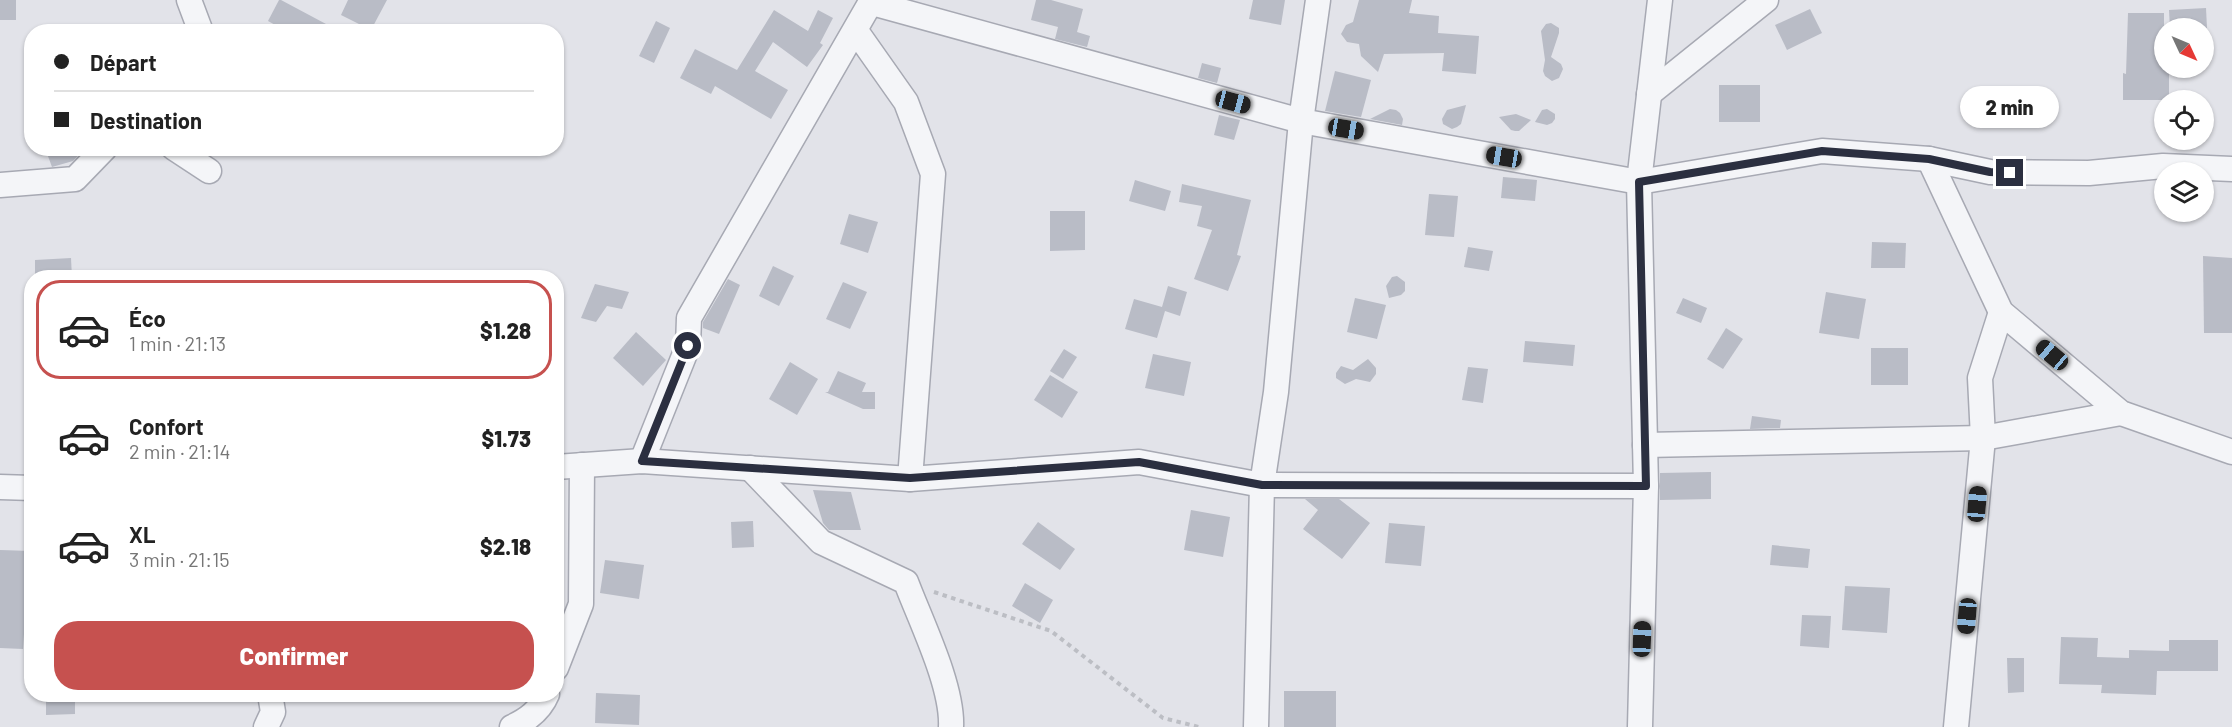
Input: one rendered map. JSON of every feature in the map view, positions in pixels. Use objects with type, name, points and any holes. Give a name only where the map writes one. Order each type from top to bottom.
[{"type":"street","points":[[189,0],[198,24]]},
{"type":"street","points":[[1256,727],[1262,485],[1276,392],[1301,121],[1318,0]]},
{"type":"street","points":[[1640,727],[1646,486],[1639,182],[1660,0]]},
{"type":"street","points":[[1649,94],[1766,0]]},
{"type":"street","points":[[642,461],[688,346],[689,318],[872,2],[1301,121],[1639,182],[1822,151],[1929,159],[1990,172],[2089,173],[2163,166],[2232,169]]},
{"type":"street","points":[[856,31],[906,102],[933,174],[910,478]]},
{"type":"street","points":[[0,185],[75,180],[98,156]]},
{"type":"street","points":[[186,156],[208,171],[207,156]]},
{"type":"street","points":[[1929,159],[2001,312],[2121,413],[2232,452]]},
{"type":"street","points":[[1956,727],[1983,438],[1980,378],[2001,312]]},
{"type":"street","points":[[1645,445],[1983,438],[2121,413]]},
{"type":"street","points":[[564,466],[642,461],[910,478],[1139,462],[1262,485],[1646,486]]},
{"type":"street","points":[[564,648],[581,604],[582,465]]},
{"type":"street","points":[[750,468],[821,542],[906,582],[946,687],[952,714],[951,727]]},
{"type":"street","points":[[0,486],[24,488]]},
{"type":"street","points":[[266,727],[273,712],[271,702]]},
{"type":"street","points":[[512,727],[529,719],[544,702]]},
{"type":"path","points":[[906,582],[1051,631],[1163,718],[1198,727]]},
{"type":"building","points":[[0,0],[16,0],[16,20],[0,20]]},
{"type":"building","points":[[281,0],[326,24],[273,24],[268,21]]},
{"type":"building","points":[[348,0],[387,0],[374,24],[359,24],[341,15]]},
{"type":"building","points":[[1036,0],[1051,0],[1083,9],[1077,32],[1090,36],[1087,47],[1055,39],[1058,27],[1031,20]]},
{"type":"building","points":[[1253,0],[1285,0],[1281,25],[1249,19]]},
{"type":"building","points":[[1359,0],[1412,0],[1409,13],[1439,16],[1438,33],[1479,36],[1476,74],[1442,71],[1444,53],[1384,54],[1378,72],[1361,56],[1359,44],[1347,42],[1341,34],[1346,25],[1353,22]]},
{"type":"building","points":[[2206,8],[2206,18],[2169,18],[2169,10]]},
{"type":"building","points":[[1810,9],[1822,33],[1787,50],[1775,25]]},
{"type":"building","points":[[774,10],[808,31],[818,10],[833,18],[820,43],[823,45],[807,67],[773,42],[755,71],[788,90],[771,119],[715,86],[711,94],[680,78],[695,49],[737,70]]},
{"type":"building","points":[[2128,13],[2164,13],[2164,18],[2154,18],[2154,78],[2169,78],[2169,90],[2154,90],[2154,100],[2123,100],[2123,73],[2126,74]]},
{"type":"building","points":[[656,21],[670,28],[654,63],[639,56]]},
{"type":"building","points":[[1551,23],[1559,28],[1559,33],[1551,57],[1561,64],[1563,69],[1559,78],[1552,81],[1545,76],[1543,71],[1545,60],[1541,31],[1546,24]]},
{"type":"building","points":[[1202,63],[1221,68],[1217,83],[1198,78]]},
{"type":"building","points":[[1335,71],[1371,80],[1361,117],[1325,111]]},
{"type":"building","points":[[1719,85],[1760,85],[1760,122],[1719,122]]},
{"type":"building","points":[[1466,105],[1461,124],[1452,129],[1443,124],[1442,119],[1447,110]]},
{"type":"building","points":[[1390,109],[1400,113],[1403,119],[1402,125],[1370,119]]},
{"type":"building","points":[[1547,109],[1555,114],[1552,123],[1547,125],[1535,122],[1542,110]]},
{"type":"building","points":[[1516,114],[1531,120],[1519,131],[1511,130],[1499,117]]},
{"type":"building","points":[[1219,115],[1240,120],[1234,140],[1214,135]]},
{"type":"building","points":[[48,156],[78,156],[73,161],[52,167]]},
{"type":"building","points":[[1503,177],[1537,180],[1535,201],[1501,198]]},
{"type":"building","points":[[1135,180],[1171,191],[1165,211],[1129,201]]},
{"type":"building","points":[[1182,184],[1251,200],[1237,255],[1241,256],[1228,291],[1194,279],[1212,230],[1197,226],[1202,206],[1179,202]]},
{"type":"building","points":[[1429,194],[1458,196],[1454,237],[1425,235]]},
{"type":"building","points":[[1050,211],[1085,211],[1085,250],[1050,251]]},
{"type":"building","points":[[849,214],[878,222],[868,253],[840,244]]},
{"type":"building","points":[[1872,242],[1906,243],[1905,268],[1871,268]]},
{"type":"building","points":[[1468,247],[1493,251],[1489,271],[1464,267]]},
{"type":"building","points":[[2203,256],[2232,258],[2232,333],[2204,333]]},
{"type":"building","points":[[71,258],[72,270],[35,270],[35,260]]},
{"type":"building","points":[[773,266],[794,276],[779,306],[759,296]]},
{"type":"building","points":[[1397,276],[1405,282],[1405,291],[1401,295],[1389,298],[1386,286],[1392,277]]},
{"type":"building","points":[[728,279],[740,285],[719,334],[703,328],[703,322]]},
{"type":"building","points":[[843,282],[867,292],[850,329],[826,319]]},
{"type":"building","points":[[595,284],[629,292],[622,309],[607,306],[596,322],[581,318]]},
{"type":"building","points":[[1168,286],[1187,292],[1180,316],[1165,311],[1157,338],[1125,329],[1134,299],[1162,307]]},
{"type":"building","points":[[1826,292],[1866,299],[1859,339],[1819,333]]},
{"type":"building","points":[[1355,298],[1386,305],[1377,339],[1347,332]]},
{"type":"building","points":[[1683,298],[1707,308],[1701,323],[1676,313]]},
{"type":"building","points":[[1726,328],[1743,339],[1723,369],[1707,359]]},
{"type":"building","points":[[636,332],[666,360],[643,386],[613,358]]},
{"type":"building","points":[[1525,341],[1575,345],[1573,366],[1523,362]]},
{"type":"building","points":[[1871,348],[1908,348],[1908,385],[1871,385]]},
{"type":"building","points":[[1064,349],[1077,357],[1063,379],[1050,371]]},
{"type":"building","points":[[1153,354],[1191,362],[1184,396],[1145,388]]},
{"type":"building","points":[[1368,359],[1376,368],[1376,374],[1370,382],[1356,379],[1345,384],[1336,378],[1336,373],[1341,366],[1353,370]]},
{"type":"building","points":[[790,362],[818,379],[797,415],[769,399]]},
{"type":"building","points":[[1468,367],[1488,369],[1483,403],[1462,400]]},
{"type":"building","points":[[838,371],[866,383],[862,392],[875,392],[875,409],[863,409],[825,392],[828,392]]},
{"type":"building","points":[[1050,375],[1078,392],[1062,418],[1034,400]]},
{"type":"building","points":[[1752,416],[1781,420],[1780,428],[1750,429]]},
{"type":"building","points":[[1711,472],[1711,499],[1660,500],[1660,473]]},
{"type":"building","points":[[813,490],[851,492],[861,530],[829,530],[823,523]]},
{"type":"building","points":[[1305,499],[1339,499],[1370,523],[1342,559],[1303,529],[1318,510]]},
{"type":"building","points":[[1191,510],[1230,517],[1223,557],[1184,550]]},
{"type":"building","points":[[753,521],[754,547],[732,548],[731,522]]},
{"type":"building","points":[[1038,522],[1075,549],[1060,570],[1022,544]]},
{"type":"building","points":[[1389,523],[1425,526],[1421,566],[1385,563]]},
{"type":"building","points":[[1772,545],[1810,549],[1808,568],[1770,565]]},
{"type":"building","points":[[0,550],[24,551],[23,649],[0,648]]},
{"type":"building","points":[[605,560],[644,565],[639,599],[600,593]]},
{"type":"building","points":[[1025,583],[1053,600],[1040,623],[1012,606]]},
{"type":"building","points":[[1845,586],[1890,588],[1887,633],[1842,630]]},
{"type":"building","points":[[1802,615],[1831,616],[1829,648],[1800,646]]},
{"type":"building","points":[[2061,637],[2098,638],[2097,657],[2129,658],[2129,650],[2169,651],[2169,640],[2218,640],[2218,671],[2157,671],[2156,695],[2101,693],[2102,685],[2059,684]]},
{"type":"building","points":[[2007,658],[2024,658],[2024,692],[2008,693]]},
{"type":"building","points":[[1284,691],[1336,691],[1336,727],[1284,727]]},
{"type":"building","points":[[596,693],[640,695],[639,725],[595,723]]},
{"type":"building","points":[[46,702],[75,702],[75,714],[46,715]]},
{"type":"route","points":[[688,346],[642,461],[910,478],[1139,462],[1262,485],[1646,486],[1639,182],[1822,151],[1929,159],[1990,172],[2010,173]]}]
